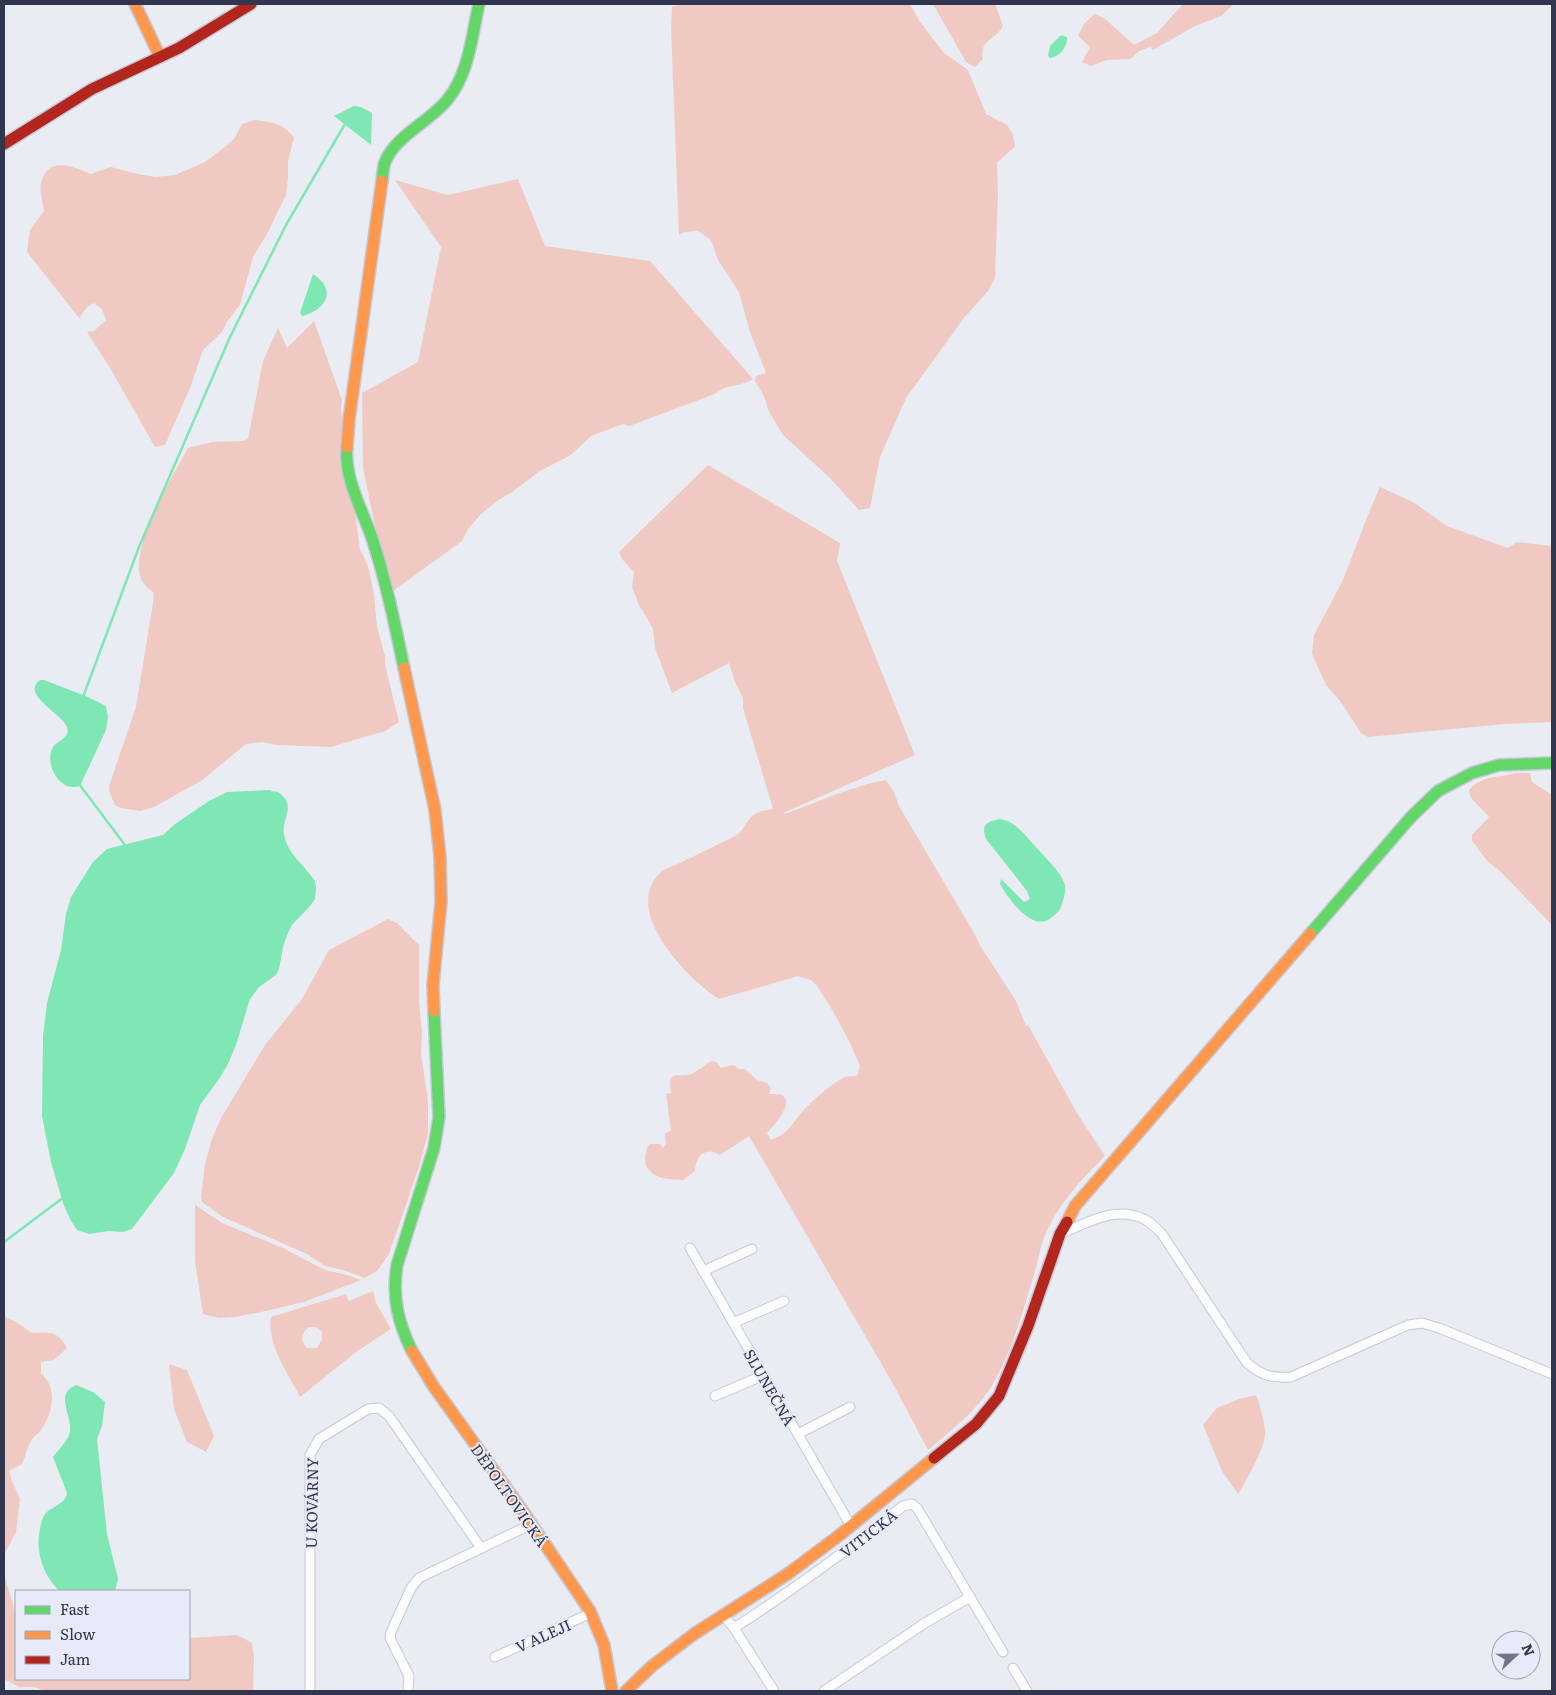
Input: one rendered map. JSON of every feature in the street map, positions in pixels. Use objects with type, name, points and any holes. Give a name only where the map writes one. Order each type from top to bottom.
[{"type":"street","points":[[134,4],[160,57]]},
{"type":"street","points":[[4,144],[92,89],[179,48],[251,4]]},
{"type":"street","name":"DĚPOLTOVICKÁ","points":[[479,4],[466,60],[458,83],[448,98],[394,148],[385,162],[346,455],[355,496],[372,538],[389,599],[435,810],[440,857],[441,902],[433,985],[439,1117],[434,1148],[397,1265],[393,1285],[400,1325],[409,1346],[435,1390],[532,1524],[592,1613],[601,1634],[610,1669],[612,1691]]},
{"type":"street","points":[[626,1691],[652,1666],[694,1634],[789,1573],[851,1526],[976,1424],[999,1396],[1028,1326],[1060,1234],[1075,1206],[1411,817],[1438,791],[1472,773],[1499,765],[1552,763]]},
{"type":"street","points":[[1060,1234],[1112,1213],[1129,1214],[1146,1220],[1162,1234],[1247,1363],[1260,1374],[1275,1378],[1291,1377],[1408,1324],[1422,1323],[1439,1328],[1552,1374]]},
{"type":"street","name":"SLUNEČNÁ","points":[[690,1248],[851,1526]]},
{"type":"street","points":[[703,1271],[752,1249]]},
{"type":"street","points":[[733,1323],[784,1301]]},
{"type":"street","points":[[715,1396],[764,1375]]},
{"type":"street","points":[[798,1434],[850,1407]]},
{"type":"street","name":"U KOVÁRNY","points":[[310,1691],[310,1455],[319,1439],[368,1409],[378,1408],[389,1416],[481,1548]]},
{"type":"street","name":"VITICKÁ","points":[[734,1628],[789,1593],[902,1506],[912,1504],[917,1508],[1003,1652]]},
{"type":"street","points":[[408,1691],[406,1667],[390,1638],[411,1588],[419,1578],[532,1524]]},
{"type":"street","points":[[824,1691],[925,1623],[970,1597]]},
{"type":"street","name":"V ALEJI","points":[[495,1657],[592,1613]]},
{"type":"street","points":[[724,1615],[774,1691]]},
{"type":"street","points":[[1013,1668],[1027,1691]]},
{"type":"shaded area","points":[[682,4],[910,4],[920,22],[944,53],[968,70],[986,114],[1007,125],[1013,134],[1015,146],[997,163],[998,195],[995,278],[988,291],[964,318],[906,398],[880,457],[870,508],[859,510],[830,478],[783,435],[768,410],[765,398],[755,381],[756,376],[766,373],[750,332],[739,292],[718,260],[711,240],[698,231],[685,232],[679,235],[671,28],[672,7]]},
{"type":"shaded area","points":[[933,4],[995,4],[1003,26],[983,47],[983,59],[975,67],[966,62]]},
{"type":"shaded area","points":[[1183,4],[1234,4],[1221,16],[1195,26],[1153,50],[1150,47],[1139,51],[1130,59],[1107,60],[1091,66],[1082,62],[1090,47],[1078,36],[1084,24],[1094,14],[1104,18],[1134,45],[1157,33]]},
{"type":"shaded area","points":[[1061,35],[1067,37],[1064,48],[1057,56],[1050,58],[1048,56],[1050,46]]},
{"type":"shaded area","points":[[354,106],[361,107],[372,113],[371,145],[334,116]]},
{"type":"shaded area","points":[[254,120],[281,126],[294,138],[288,161],[286,195],[267,234],[253,257],[240,305],[222,332],[203,350],[190,388],[165,445],[155,447],[87,332],[94,331],[106,320],[102,309],[94,303],[87,307],[79,318],[27,252],[30,230],[44,211],[41,183],[44,174],[49,169],[62,165],[91,174],[111,167],[155,177],[175,175],[205,162],[234,139],[242,124]]},
{"type":"shaded area","points":[[518,179],[545,246],[650,261],[753,379],[629,426],[623,424],[591,436],[571,455],[540,471],[497,501],[481,514],[468,529],[462,541],[389,594],[363,468],[362,393],[418,362],[441,247],[395,180],[448,195]]},
{"type":"shaded area","points":[[313,274],[325,286],[326,299],[317,309],[302,316],[300,313]]},
{"type":"shaded area","points":[[314,321],[342,400],[341,409],[360,549],[368,566],[374,594],[377,627],[399,722],[385,731],[331,747],[276,745],[262,742],[246,744],[201,781],[154,807],[140,811],[121,808],[115,805],[109,786],[136,707],[153,603],[154,593],[142,581],[139,565],[146,531],[163,494],[188,448],[212,442],[248,439],[263,361],[278,328],[287,348]]},
{"type":"shaded area","points":[[708,465],[840,543],[837,561],[915,755],[783,813],[785,814],[867,784],[886,780],[894,792],[899,806],[981,947],[1016,1001],[1026,1026],[1028,1025],[1077,1113],[1105,1156],[1070,1194],[1049,1226],[1041,1246],[1018,1328],[1001,1369],[988,1392],[973,1410],[928,1450],[892,1382],[749,1136],[720,1155],[715,1152],[702,1154],[697,1161],[695,1171],[683,1180],[667,1179],[658,1176],[646,1166],[647,1148],[650,1144],[660,1144],[663,1148],[666,1144],[665,1134],[671,1130],[666,1094],[671,1093],[670,1080],[674,1076],[691,1074],[711,1061],[716,1062],[721,1068],[734,1065],[738,1069],[745,1069],[757,1080],[767,1083],[771,1088],[769,1094],[782,1095],[786,1103],[782,1115],[767,1133],[771,1140],[789,1129],[802,1112],[834,1083],[845,1077],[857,1076],[860,1066],[834,1013],[811,980],[798,976],[719,999],[691,976],[663,943],[653,924],[648,906],[650,889],[662,871],[735,836],[741,832],[749,819],[755,814],[773,809],[743,708],[743,698],[729,663],[672,693],[655,648],[653,629],[640,608],[632,587],[634,572],[622,559],[619,552]]},
{"type":"shaded area","points":[[1380,487],[1413,502],[1447,526],[1508,548],[1517,542],[1552,546],[1552,722],[1505,724],[1368,737],[1361,733],[1340,701],[1326,685],[1312,654],[1314,635],[1343,580]]},
{"type":"shaded area","points":[[40,680],[88,697],[106,706],[108,717],[106,730],[80,786],[71,787],[65,785],[57,778],[52,768],[50,757],[53,747],[66,736],[68,731],[64,722],[38,698],[35,686]]},
{"type":"shaded area","points":[[1516,773],[1530,773],[1532,782],[1552,795],[1552,925],[1500,871],[1488,862],[1472,841],[1472,835],[1489,817],[1471,798],[1469,790],[1485,779]]},
{"type":"shaded area","points":[[270,790],[278,792],[287,802],[288,807],[284,829],[286,842],[292,854],[315,881],[315,899],[292,925],[283,947],[276,975],[259,987],[250,999],[228,1064],[200,1105],[185,1149],[174,1173],[132,1229],[123,1232],[108,1231],[89,1234],[77,1230],[64,1206],[51,1162],[42,1116],[43,1036],[47,1003],[61,950],[66,914],[71,897],[93,862],[107,849],[163,835],[175,824],[209,801],[227,792]]},
{"type":"shaded area","points":[[1000,819],[1019,829],[1060,874],[1065,885],[1065,894],[1059,910],[1051,918],[1044,921],[1036,921],[1029,918],[1015,905],[1000,884],[1001,879],[1024,902],[1030,899],[1027,891],[986,839],[984,830],[986,824]]},
{"type":"shaded area","points":[[388,919],[397,923],[419,945],[421,1053],[428,1102],[428,1133],[419,1167],[389,1254],[378,1270],[365,1278],[325,1266],[307,1254],[223,1217],[202,1202],[201,1197],[205,1164],[212,1139],[221,1118],[265,1045],[302,999],[329,950]]},
{"type":"shaded area","points":[[195,1205],[222,1223],[283,1248],[325,1270],[361,1280],[304,1302],[261,1312],[219,1318],[203,1314],[195,1261]]},
{"type":"shaded area","points":[[373,1291],[376,1303],[391,1329],[356,1352],[300,1397],[275,1348],[270,1327],[271,1317],[346,1294],[349,1301]],"holes":[[[309,1327],[316,1327],[322,1332],[322,1339],[317,1348],[307,1348],[302,1340],[303,1334]]]},
{"type":"shaded area","points":[[4,1316],[32,1333],[49,1333],[57,1336],[64,1342],[67,1348],[54,1360],[41,1362],[41,1374],[46,1379],[52,1393],[51,1408],[41,1430],[29,1444],[22,1464],[9,1471],[20,1498],[16,1532],[4,1555]]},
{"type":"shaded area","points":[[169,1364],[187,1370],[214,1436],[206,1452],[187,1442],[174,1409]]},
{"type":"shaded area","points":[[76,1385],[93,1392],[105,1402],[102,1426],[97,1439],[107,1534],[118,1579],[115,1590],[58,1590],[49,1578],[40,1555],[39,1538],[43,1517],[48,1511],[64,1500],[67,1493],[53,1457],[66,1441],[70,1431],[65,1399],[70,1389]]},
{"type":"shaded area","points":[[1256,1395],[1264,1424],[1264,1439],[1254,1464],[1238,1494],[1222,1471],[1203,1425],[1217,1408],[1239,1399]]},
{"type":"shaded area","points":[[4,1573],[15,1615],[15,1680],[190,1680],[190,1638],[237,1635],[252,1643],[254,1658],[253,1691],[45,1691],[34,1687],[19,1687],[4,1679]]},
{"type":"waterway","points":[[83,697],[139,547],[230,337],[286,225],[345,124]]},
{"type":"waterway","points":[[79,784],[125,845]]},
{"type":"waterway","points":[[4,1242],[64,1197]]},
{"type":"traffic: fast","points":[[382,181],[384,164],[390,152],[405,136],[441,107],[455,89],[461,78],[469,53],[479,4]]},
{"type":"traffic: fast","points":[[347,447],[348,471],[377,554],[404,668]]},
{"type":"traffic: fast","points":[[1310,934],[1411,817],[1438,791],[1472,773],[1499,765],[1552,763]]},
{"type":"traffic: fast","points":[[412,1351],[397,1310],[395,1288],[397,1265],[434,1148],[439,1117],[434,1011]]},
{"type":"traffic: slow","points":[[135,4],[160,57]]},
{"type":"traffic: slow","points":[[347,447],[349,420],[382,181]]},
{"type":"traffic: slow","points":[[404,668],[435,810],[440,857],[441,902],[433,985],[434,1011]]},
{"type":"traffic: slow","points":[[1067,1222],[1075,1206],[1310,934]]},
{"type":"traffic: slow","points":[[412,1351],[434,1387],[522,1510],[590,1611],[604,1645],[612,1691]]},
{"type":"traffic: slow","points":[[626,1691],[652,1666],[694,1634],[789,1573],[841,1534],[934,1458]]},
{"type":"traffic: jam","points":[[4,144],[92,89],[179,48],[251,4]]},
{"type":"traffic: jam","points":[[934,1458],[976,1424],[999,1396],[1028,1326],[1060,1234],[1067,1222]]}]
